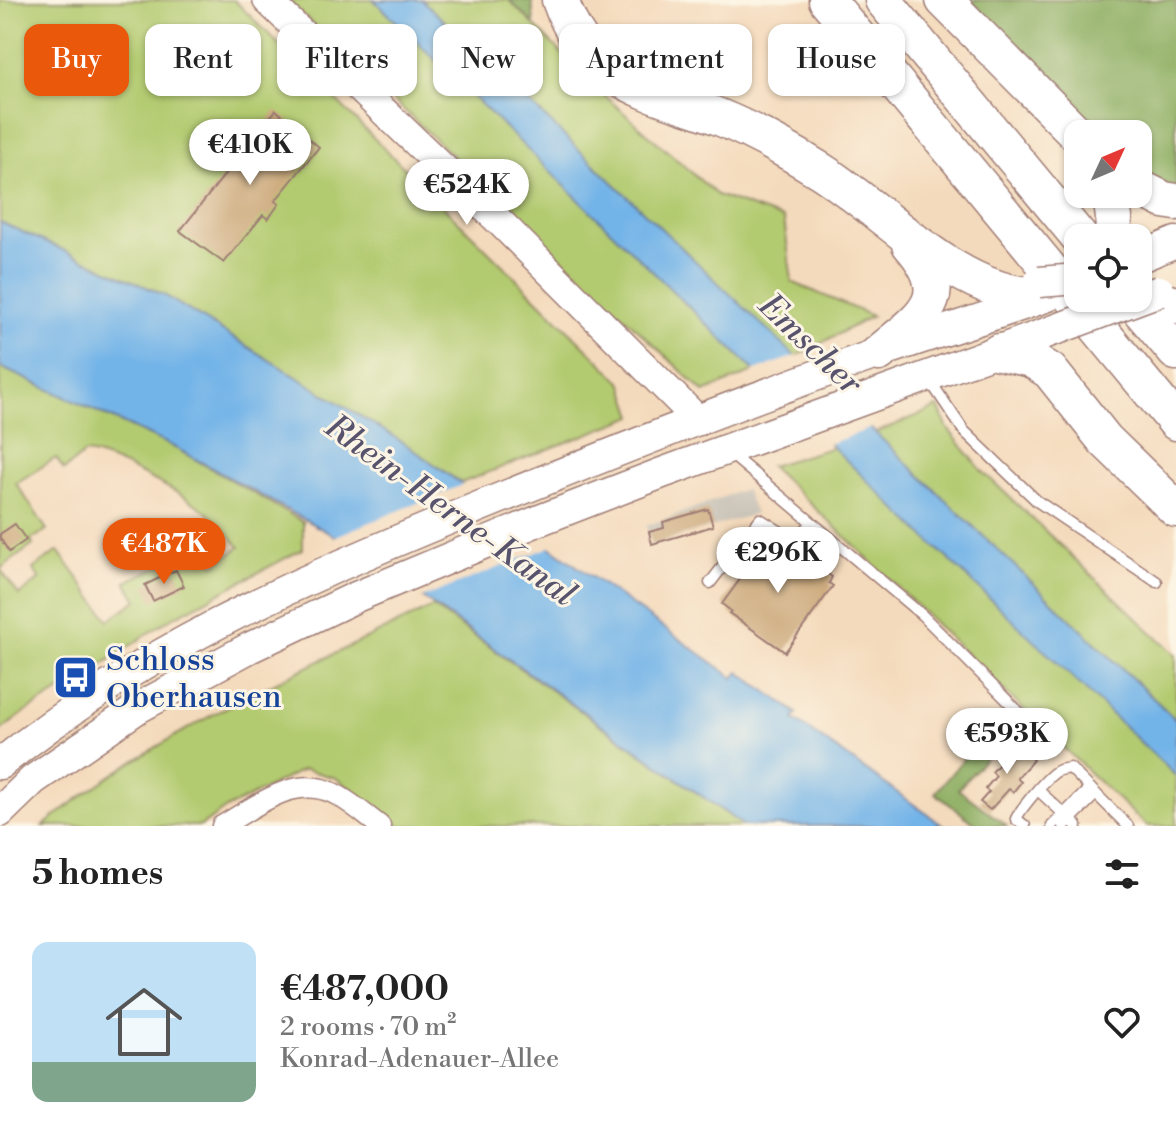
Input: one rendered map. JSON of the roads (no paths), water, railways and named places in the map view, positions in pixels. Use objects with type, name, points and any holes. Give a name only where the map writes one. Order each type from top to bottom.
[{"type":"highway","points":[[560,0],[583,45],[611,72],[645,90],[723,119],[790,153],[821,171],[966,276],[998,291],[1050,301]]},
{"type":"highway","points":[[578,0],[583,16],[598,40],[631,67],[739,108],[805,141],[855,172],[954,247],[1050,301]]},
{"type":"highway","points":[[827,0],[1176,422]]},
{"type":"highway","points":[[883,0],[1093,224]]},
{"type":"highway","points":[[944,0],[1064,121]]},
{"type":"highway","points":[[1152,194],[1176,202]]},
{"type":"highway","points":[[863,359],[907,329],[929,306],[934,284],[927,264],[890,222]]},
{"type":"highway","points":[[1157,293],[1176,352]]},
{"type":"highway","points":[[999,352],[1031,359],[1050,371],[1105,440],[1176,509]]},
{"type":"main road","points":[[1152,242],[1176,242]]},
{"type":"main road","points":[[0,812],[33,780],[81,745],[245,608],[327,569],[507,495],[863,359],[1050,301],[1157,293]]},
{"type":"main road","points":[[0,764],[57,720],[168,670],[356,597],[540,520],[999,352],[1050,301]]},
{"type":"main road","points":[[712,416],[739,445]]},
{"type":"street","points":[[267,0],[502,224],[712,416]]},
{"type":"street","points":[[222,826],[289,789],[309,787],[336,794],[380,826]]},
{"type":"lane","points":[[928,378],[964,431],[1037,501],[1157,582]]},
{"type":"lane","points":[[739,445],[752,474],[922,615],[1027,720]]},
{"type":"lane","points":[[710,583],[760,519],[795,541],[812,523]]},
{"type":"lane","points":[[1025,826],[1016,819],[1023,803],[1056,772],[1070,768],[1128,826]]},
{"type":"lane","points":[[1039,791],[1069,821]]},
{"type":"lane","points":[[1052,826],[1069,821],[1093,791]]},
{"type":"water","points":[[374,0],[422,0],[447,24],[433,24],[433,57],[417,42],[417,24],[399,24]]},
{"type":"water","points":[[473,96],[523,96],[1176,720],[1176,776],[924,536]]},
{"type":"water","name":"Rhein-Herne-Kanal","points":[[0,222],[162,294],[404,443],[734,678],[739,672],[797,713],[794,719],[944,826],[744,826],[340,539],[170,445],[0,367]]},
{"type":"place","name":"Schloss Oberhausen","points":[[75,678]]},
{"type":"water label","name":"Emscher","points":[[810,345]]}]
